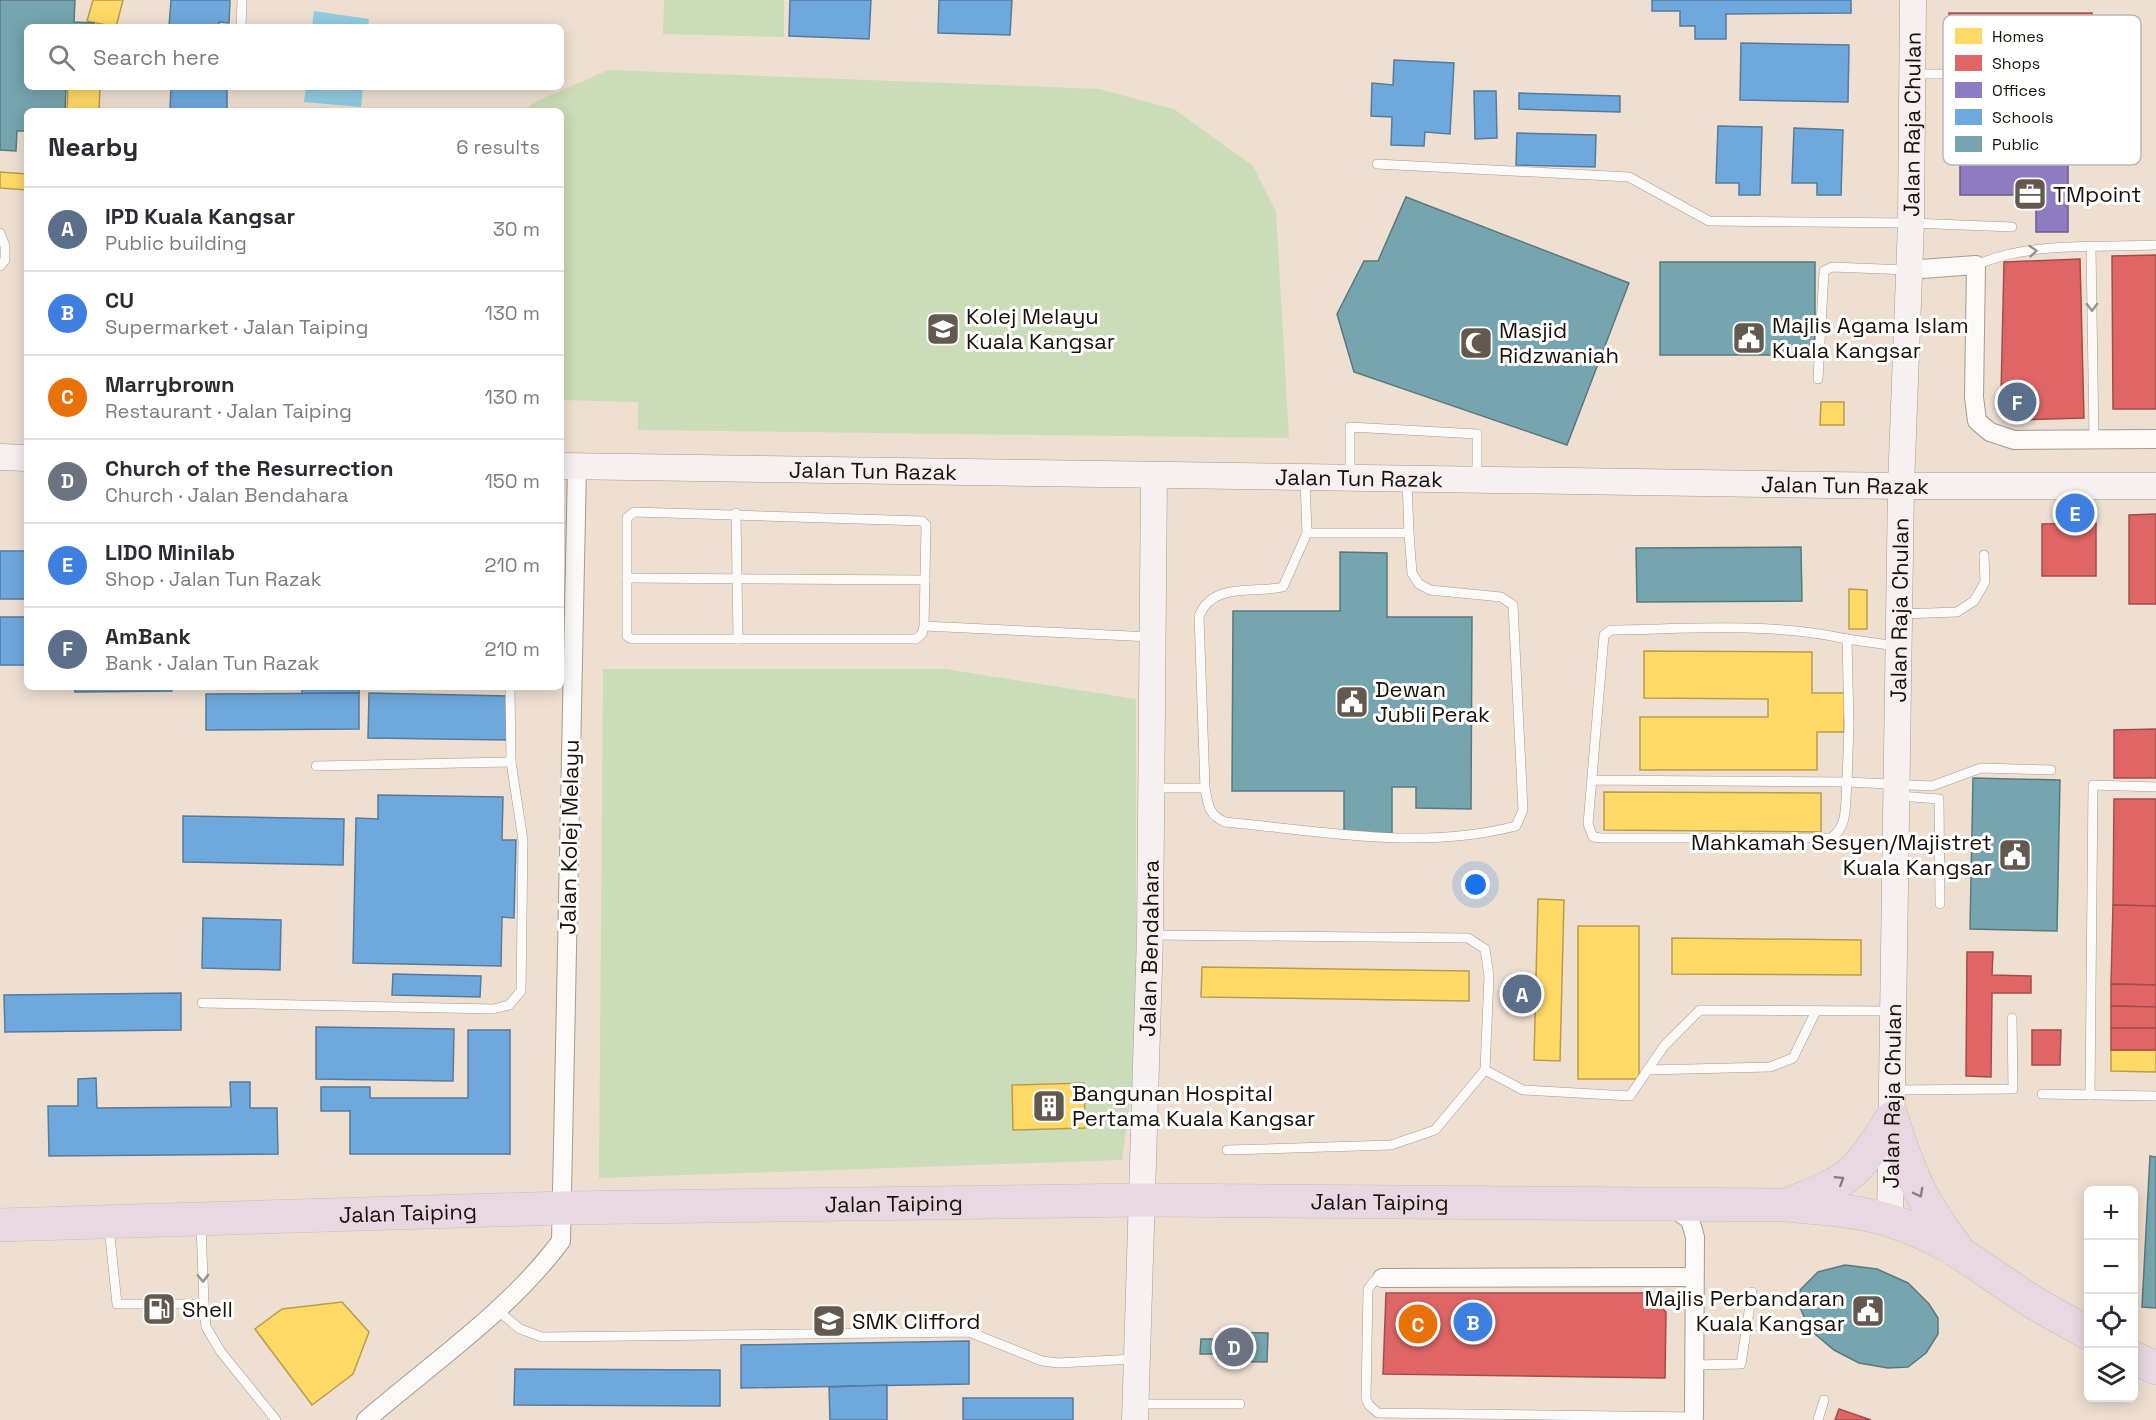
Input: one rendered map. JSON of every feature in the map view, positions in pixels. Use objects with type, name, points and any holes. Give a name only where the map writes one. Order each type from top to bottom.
[{"type":"highway","points":[[1787,1205],[1826,1188],[1851,1173],[1866,1157],[1892,1104]]},
{"type":"highway","points":[[1892,1104],[1917,1191],[1958,1249],[2026,1298],[2084,1331]]},
{"type":"highway","name":"Jalan Taiping","points":[[0,1225],[562,1208],[1142,1200],[1669,1206],[1787,1205],[1853,1212],[1890,1220],[1958,1249]]},
{"type":"highway","points":[[2138,1360],[2156,1368]]},
{"type":"street","name":"Jalan Raja Chulan","points":[[1890,1220],[1901,486],[1911,222],[1913,0]]},
{"type":"street","points":[[1908,270],[1976,265],[1974,397],[1977,421],[1990,432],[2014,440],[2156,439]]},
{"type":"street","points":[[0,457],[24,458]]},
{"type":"street","name":"Jalan Tun Razak","points":[[569,466],[1901,486],[2156,486]]},
{"type":"street","name":"Jalan Kolej Melayu","points":[[366,1420],[497,1310],[542,1266],[561,1241],[569,466]]},
{"type":"street","name":"Jalan Bendahara","points":[[1135,1412],[1153,788],[1154,475]]},
{"type":"street","points":[[1669,1206],[1679,1210],[1690,1220],[1695,1237],[1694,1418]]},
{"type":"street","points":[[1695,1237],[1705,1219],[1727,1206]]},
{"type":"street","points":[[1382,1278],[1694,1277]]},
{"type":"lane","points":[[241,24],[242,0]]},
{"type":"lane","points":[[1912,74],[1943,75]]},
{"type":"lane","points":[[1377,164],[1629,177],[1709,221],[1911,222],[2012,227]]},
{"type":"lane","points":[[0,233],[5,246],[5,260],[0,266]]},
{"type":"lane","points":[[1976,265],[1996,256],[2030,250],[2156,245]]},
{"type":"lane","points":[[2091,248],[2094,439]]},
{"type":"lane","points":[[1818,379],[1824,272],[1832,267],[1908,270]]},
{"type":"lane","points":[[1350,478],[1350,427],[1477,434],[1477,480]]},
{"type":"lane","points":[[1305,477],[1307,533],[1283,586],[1229,591],[1211,599],[1203,606],[1200,616],[1205,788],[1209,809],[1214,818],[1225,822],[1410,839],[1488,833],[1516,826],[1523,810],[1512,605],[1501,597],[1430,590],[1419,584],[1412,573],[1407,479]]},
{"type":"lane","points":[[736,513],[738,639]]},
{"type":"lane","points":[[736,513],[922,521],[926,525],[924,626],[921,637],[916,639],[629,638],[627,636],[627,518],[629,514],[736,513]]},
{"type":"lane","points":[[1307,533],[1409,533]]},
{"type":"lane","points":[[1899,614],[1957,612],[1974,601],[1985,582],[1984,555]]},
{"type":"lane","points":[[627,578],[925,580]]},
{"type":"lane","points":[[924,626],[1153,637]]},
{"type":"lane","points":[[1847,639],[1849,725],[1847,782],[1843,826],[1838,834],[1830,838],[1593,837],[1589,831],[1604,635],[1611,630],[1752,627],[1813,631],[1899,647]]},
{"type":"lane","points":[[202,1003],[493,1009],[509,1005],[521,991],[523,840],[511,762],[510,690]]},
{"type":"lane","points":[[316,766],[511,762]]},
{"type":"lane","points":[[1896,790],[1932,786],[1981,768],[2051,770]]},
{"type":"lane","points":[[1592,780],[1847,782],[1939,799],[1940,904]]},
{"type":"lane","points":[[2090,1095],[2093,785],[2156,786]]},
{"type":"lane","points":[[1153,788],[1205,788]]},
{"type":"lane","points":[[1150,935],[1468,939],[1485,949],[1490,976],[1485,1070],[1435,1130],[1391,1145],[1227,1150]]},
{"type":"lane","points":[[1485,1070],[1523,1090],[1630,1096],[1664,1046],[1700,1010],[1893,1011]]},
{"type":"lane","points":[[1647,1070],[1770,1067],[1793,1058],[1816,1011]]},
{"type":"lane","points":[[1892,1104],[2013,1089],[2012,1018]]},
{"type":"lane","points":[[2042,1094],[2156,1096]]},
{"type":"lane","points":[[201,1219],[206,1327],[221,1352],[276,1420]]},
{"type":"lane","points":[[108,1221],[117,1304],[204,1304]]},
{"type":"lane","points":[[1382,1278],[1374,1281],[1368,1289],[1366,1399],[1378,1413],[1694,1418]]},
{"type":"lane","points":[[1694,1365],[1741,1364],[1752,1292]]},
{"type":"lane","points":[[497,1310],[520,1329],[542,1337],[969,1332],[1042,1361],[1059,1363],[1136,1359]]},
{"type":"lane","points":[[1818,1420],[1824,1400]]},
{"type":"lane","points":[[1135,1412],[1240,1404]]},
{"type":"green space","points":[[664,0],[784,0],[784,37],[663,34]]},
{"type":"green space","points":[[608,70],[1099,89],[1174,109],[1253,166],[1276,211],[1289,438],[638,430],[638,402],[564,400],[564,108],[528,108],[533,103]]},
{"type":"green space","points":[[603,669],[945,669],[1136,699],[1136,1055],[1122,1160],[599,1178]]},
{"type":"water","points":[[314,11],[369,19],[368,24],[312,24]]},
{"type":"water","points":[[306,90],[363,90],[361,107],[304,102]]},
{"type":"building: Homes","points":[[93,0],[123,0],[117,24],[87,21]]},
{"type":"building: Homes","points":[[68,90],[100,90],[99,108],[67,108]]},
{"type":"building: Homes","points":[[0,172],[24,174],[24,190],[0,188]]},
{"type":"building: Homes","points":[[1821,402],[1844,402],[1844,425],[1820,425]]},
{"type":"building: Homes","points":[[1849,589],[1867,590],[1867,629],[1849,629]]},
{"type":"building: Homes","points":[[1644,651],[1812,652],[1812,693],[1845,693],[1844,732],[1817,732],[1817,770],[1640,770],[1640,717],[1768,717],[1768,699],[1644,698]]},
{"type":"building: Homes","points":[[1604,792],[1821,793],[1821,832],[1604,830]]},
{"type":"building: Homes","points":[[1538,899],[1564,900],[1560,1061],[1534,1060]]},
{"type":"building: Homes","points":[[1578,926],[1639,926],[1639,1079],[1578,1079]]},
{"type":"building: Homes","points":[[1672,938],[1861,940],[1861,975],[1672,974]]},
{"type":"building: Homes","points":[[1202,967],[1469,971],[1469,1001],[1201,997]]},
{"type":"building: Homes","points":[[2111,1050],[2156,1050],[2156,1072],[2111,1071]]},
{"type":"building: Homes","name":"Bangunan Hospital Pertama Kuala Kangsar","points":[[1084,1083],[1085,1128],[1013,1130],[1012,1085]]},
{"type":"building: Homes","points":[[342,1302],[369,1332],[353,1374],[312,1405],[255,1329],[282,1309]]},
{"type":"building: Shops","points":[[1949,13],[2092,13],[2092,15],[1949,15]]},
{"type":"building: Shops","points":[[2156,255],[2156,409],[2113,409],[2112,256]]},
{"type":"building: Shops","points":[[2080,259],[2084,418],[2015,420],[2001,394],[2004,262]]},
{"type":"building: Shops","points":[[2156,514],[2156,604],[2129,604],[2129,515]]},
{"type":"building: Shops","points":[[2096,523],[2096,576],[2042,576],[2042,524]]},
{"type":"building: Shops","points":[[2156,729],[2156,778],[2114,778],[2114,730]]},
{"type":"building: Shops","points":[[2114,799],[2156,799],[2156,906],[2113,905]]},
{"type":"building: Shops","points":[[2113,905],[2156,906],[2156,985],[2111,984]]},
{"type":"building: Shops","points":[[1967,952],[1993,952],[1992,975],[2031,976],[2031,993],[1992,993],[1991,1077],[1966,1076]]},
{"type":"building: Shops","points":[[2111,984],[2156,985],[2156,1007],[2111,1006]]},
{"type":"building: Shops","points":[[2111,1006],[2156,1007],[2156,1028],[2111,1028]]},
{"type":"building: Shops","points":[[2111,1028],[2156,1028],[2156,1050],[2111,1050]]},
{"type":"building: Shops","points":[[2032,1030],[2061,1030],[2060,1065],[2032,1065]]},
{"type":"building: Shops","points":[[1386,1293],[1648,1293],[1666,1312],[1665,1378],[1383,1374]]},
{"type":"building: Shops","points":[[1839,1409],[1871,1420],[1835,1420]]},
{"type":"building: Offices","points":[[1960,165],[2068,165],[2068,232],[2036,232],[2036,195],[1960,195]]},
{"type":"building: Schools","points":[[171,0],[230,0],[229,23],[169,24]]},
{"type":"building: Schools","points":[[790,0],[871,0],[869,39],[789,36]]},
{"type":"building: Schools","points":[[939,0],[1012,0],[1010,35],[938,33]]},
{"type":"building: Schools","points":[[1652,0],[1851,0],[1851,13],[1726,14],[1726,39],[1695,39],[1695,26],[1680,26],[1680,11],[1652,11]]},
{"type":"building: Schools","points":[[1741,43],[1849,45],[1848,102],[1740,100]]},
{"type":"building: Schools","points":[[1394,60],[1454,63],[1450,134],[1425,132],[1424,146],[1391,145],[1392,117],[1371,116],[1372,83],[1393,85]]},
{"type":"building: Schools","points":[[171,90],[227,90],[227,108],[170,108]]},
{"type":"building: Schools","points":[[1474,91],[1496,91],[1497,138],[1475,139]]},
{"type":"building: Schools","points":[[1519,93],[1620,96],[1620,112],[1519,109]]},
{"type":"building: Schools","points":[[1718,126],[1762,127],[1760,195],[1739,195],[1739,183],[1716,183]]},
{"type":"building: Schools","points":[[1794,128],[1843,130],[1841,195],[1817,195],[1817,183],[1792,183]]},
{"type":"building: Schools","points":[[1517,133],[1596,135],[1595,167],[1516,165]]},
{"type":"building: Schools","points":[[0,551],[24,551],[24,599],[0,599]]},
{"type":"building: Schools","points":[[0,617],[24,617],[24,665],[0,665]]},
{"type":"building: Schools","points":[[75,690],[172,690],[172,691],[75,692]]},
{"type":"building: Schools","points":[[302,690],[359,690],[359,693],[302,694]]},
{"type":"building: Schools","points":[[359,693],[359,729],[206,730],[206,694]]},
{"type":"building: Schools","points":[[369,693],[508,696],[508,740],[368,738]]},
{"type":"building: Schools","points":[[378,795],[503,797],[502,840],[516,840],[514,918],[502,917],[501,966],[353,963],[356,818],[378,819]]},
{"type":"building: Schools","points":[[183,816],[344,819],[343,865],[183,862]]},
{"type":"building: Schools","points":[[203,918],[281,920],[280,970],[202,968]]},
{"type":"building: Schools","points":[[393,974],[481,976],[480,997],[392,995]]},
{"type":"building: Schools","points":[[181,993],[181,1030],[5,1032],[4,995]]},
{"type":"building: Schools","points":[[316,1027],[454,1029],[453,1081],[316,1079]]},
{"type":"building: Schools","points":[[468,1030],[510,1030],[510,1154],[350,1154],[350,1111],[321,1111],[321,1087],[370,1087],[370,1098],[468,1098]]},
{"type":"building: Schools","points":[[96,1078],[97,1108],[231,1107],[230,1082],[250,1082],[250,1108],[277,1108],[278,1154],[49,1156],[48,1106],[78,1106],[78,1079]]},
{"type":"building: Schools","points":[[969,1341],[969,1384],[741,1388],[741,1345]]},
{"type":"building: Schools","points":[[515,1369],[720,1370],[720,1406],[514,1405]]},
{"type":"building: Schools","points":[[887,1385],[887,1420],[830,1420],[829,1387]]},
{"type":"building: Schools","points":[[963,1398],[1073,1398],[1073,1420],[963,1420]]},
{"type":"building: Public","points":[[0,0],[75,0],[74,22],[94,24],[24,24],[24,90],[66,90],[65,108],[24,108],[24,131],[17,131],[16,151],[0,150]]},
{"type":"building: Public","name":"Masjid Ridzwaniah","points":[[1406,197],[1629,283],[1567,445],[1354,372],[1337,314],[1364,261],[1378,261]]},
{"type":"building: Public","points":[[1660,262],[1815,262],[1815,355],[1660,355]]},
{"type":"building: Public","points":[[1801,547],[1802,601],[1637,602],[1636,548]]},
{"type":"building: Public","name":"Dewan Jubli Perak","points":[[1340,552],[1387,553],[1387,617],[1472,617],[1471,809],[1416,808],[1416,787],[1392,787],[1392,833],[1344,833],[1344,791],[1232,791],[1233,611],[1340,611]]},
{"type":"building: Public","name":"Mahkamah Sesyen/Majistret Kuala Kangsar","points":[[1973,778],[2060,780],[2057,931],[1970,929]]},
{"type":"building: Public","points":[[2150,1156],[2156,1157],[2156,1308],[2142,1307]]},
{"type":"building: Public","name":"Majlis Perbandaran Kuala Kangsar","points":[[1845,1265],[1877,1269],[1908,1283],[1929,1304],[1938,1318],[1938,1334],[1926,1353],[1908,1367],[1888,1368],[1859,1363],[1834,1350],[1816,1335],[1805,1319],[1799,1305],[1800,1290],[1818,1272]]},
{"type":"building: Public","points":[[1218,1332],[1268,1333],[1267,1362],[1217,1361],[1217,1354],[1200,1354],[1201,1339],[1218,1339]]},
{"type":"place","name":"TMpoint","points":[[2030,194]]},
{"type":"place","name":"Kolej Melayu Kuala Kangsar","points":[[943,329]]},
{"type":"place","name":"Majlis Agama Islam Kuala Kangsar","points":[[1749,338]]},
{"type":"place","name":"Masjid Ridzwaniah","points":[[1476,343]]},
{"type":"place","name":"AmBank","points":[[2017,402]]},
{"type":"place","name":"LIDO Minilab","points":[[2075,513]]},
{"type":"place","name":"Dewan Jubli Perak","points":[[1352,702]]},
{"type":"place","name":"Mahkamah Sesyen/Majistret Kuala Kangsar","points":[[2015,855]]},
{"type":"place","name":"IPD Kuala Kangsar","points":[[1522,994]]},
{"type":"place","name":"Bangunan Hospital Pertama Kuala Kangsar","points":[[1049,1106]]},
{"type":"place","name":"Shell","points":[[159,1309]]},
{"type":"place","name":"Majlis Perbandaran Kuala Kangsar","points":[[1868,1311]]},
{"type":"place","name":"SMK Clifford","points":[[829,1321]]},
{"type":"place","name":"CU","points":[[1473,1322]]},
{"type":"place","name":"Marrybrown","points":[[1418,1324]]},
{"type":"place","name":"Church of the Resurrection","points":[[1234,1347]]}]
